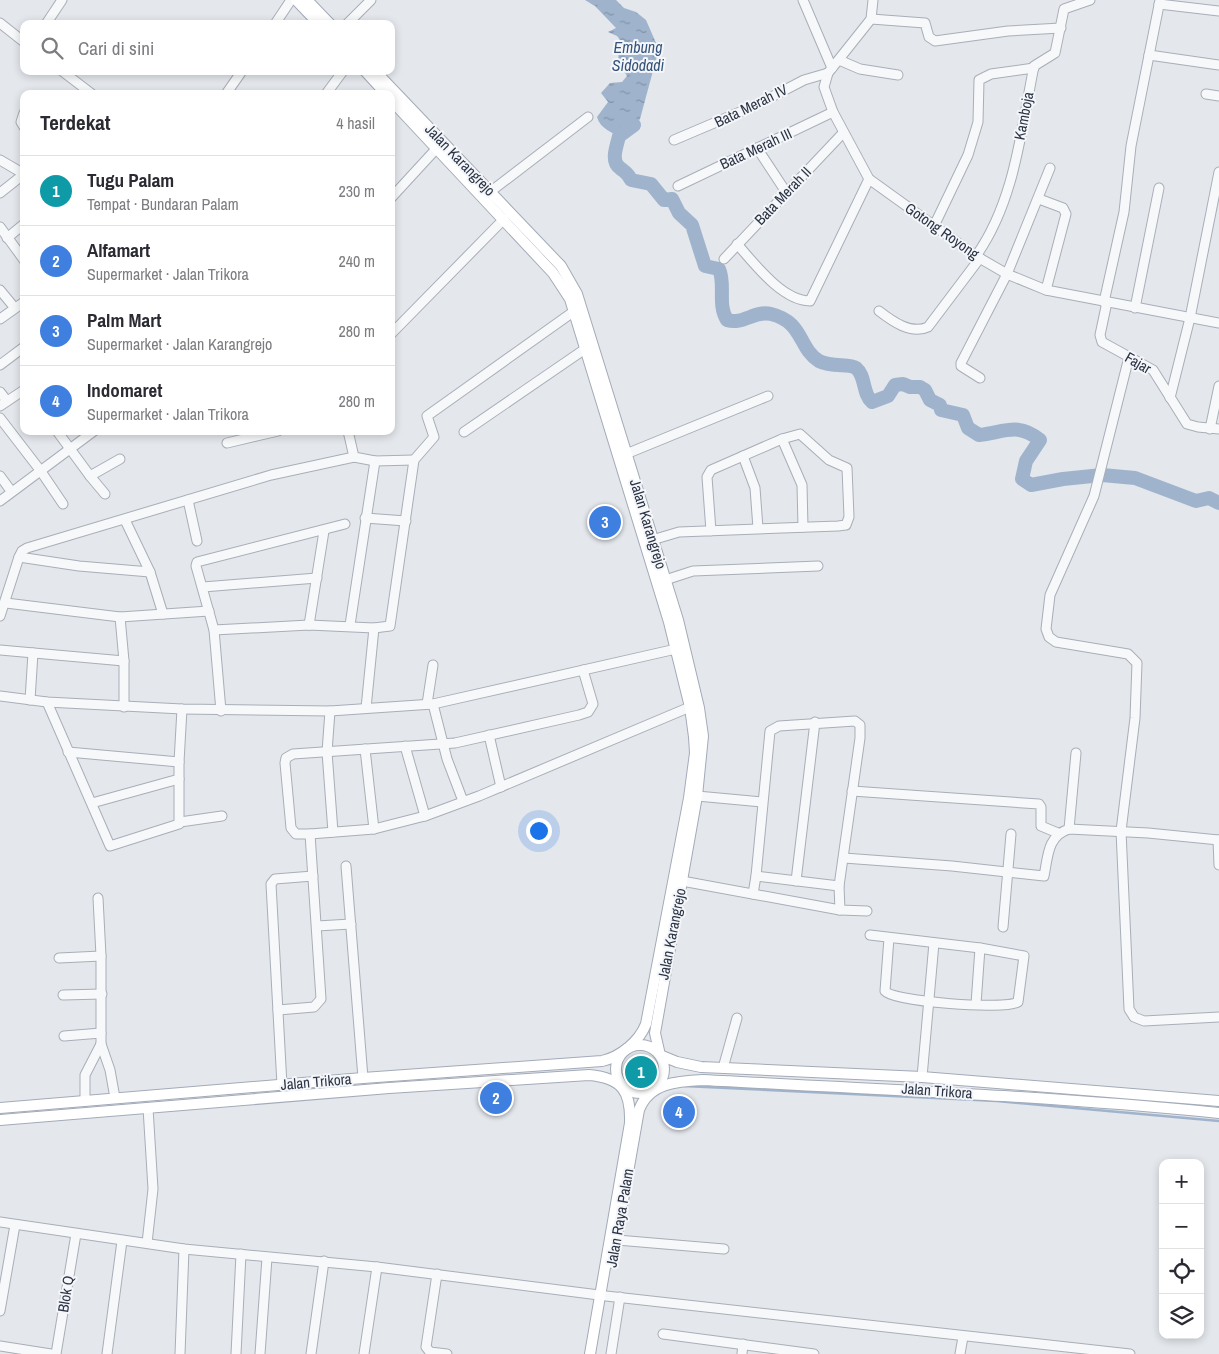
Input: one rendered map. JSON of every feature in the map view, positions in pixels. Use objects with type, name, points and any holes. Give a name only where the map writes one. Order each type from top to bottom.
[{"type":"main road","points":[[296,0],[315,20]]},
{"type":"main road","points":[[307,0],[326,20]]},
{"type":"main road","points":[[368,75],[382,90]]},
{"type":"main road","name":"Jalan Karangrejo","points":[[379,75],[392,90]]},
{"type":"main road","name":"Jalan Karangrejo","points":[[395,93],[553,273],[570,299],[585,350],[626,454],[652,540],[690,707],[695,753],[689,798],[648,1016],[640,1036],[628,1048]]},
{"type":"main road","name":"Jalan Karangrejo","points":[[395,104],[437,148],[490,192],[561,266],[577,294],[605,399],[661,582],[678,620],[699,708],[703,746],[697,796],[654,1033],[663,1061],[663,1076],[655,1088]]},
{"type":"main road","name":"Jalan Trikora","points":[[0,1108],[362,1078],[593,1062],[610,1060],[628,1048],[642,1045],[689,1066],[922,1077],[1219,1101]]},
{"type":"main road","name":"Jalan Raya Palam","points":[[590,1354],[602,1295],[630,1123],[630,1101],[616,1073],[616,1066],[622,1052],[628,1048]]},
{"type":"main road","name":"Jalan Trikora","points":[[0,1120],[542,1077],[600,1076],[608,1078],[635,1093],[642,1093],[688,1080],[768,1082],[1031,1097],[1219,1113]]},
{"type":"main road","name":"Jalan Raya Palam","points":[[597,1354],[602,1295],[617,1240],[639,1110],[642,1101],[655,1088]]},
{"type":"main road","points":[[68,1102],[67,1108],[71,1115]]},
{"type":"main road","points":[[40,1105],[44,1109],[43,1117]]},
{"type":"street","points":[[49,20],[62,0]]},
{"type":"street","points":[[278,20],[292,0]]},
{"type":"street","points":[[351,20],[371,0]]},
{"type":"street","points":[[803,0],[830,70],[871,19],[873,0]]},
{"type":"street","points":[[934,226],[966,160],[978,122],[979,80],[991,74],[1034,68],[1035,64],[1055,53],[1064,9],[1090,0]]},
{"type":"street","points":[[1106,302],[1124,212],[1128,165],[1159,2],[1219,11]]},
{"type":"street","points":[[871,19],[925,23],[929,37],[935,40],[1008,30],[1061,28]]},
{"type":"street","points":[[0,23],[20,39]]},
{"type":"street","points":[[1149,54],[1219,65]]},
{"type":"street","points":[[839,60],[860,68],[898,75]]},
{"type":"street","name":"Kamboja","points":[[879,311],[900,325],[920,330],[928,327],[978,257],[1002,206],[1015,165],[1034,68]]},
{"type":"street","name":"Gotong Royong","points":[[830,70],[824,87],[843,133],[869,179],[978,257],[1007,274],[1046,290],[1219,323]]},
{"type":"street","name":"Bata Merah IV","points":[[674,140],[754,106],[804,80],[830,70]]},
{"type":"street","points":[[67,75],[87,90]]},
{"type":"street","points":[[229,90],[239,75]]},
{"type":"street","points":[[329,90],[340,75]]},
{"type":"street","points":[[1206,94],[1219,96]]},
{"type":"street","name":"Bata Merah III","points":[[678,186],[833,112]]},
{"type":"street","points":[[490,192],[588,117]]},
{"type":"street","name":"Bata Merah II","points":[[724,259],[843,133]]},
{"type":"street","points":[[395,194],[437,148]]},
{"type":"street","points":[[757,148],[786,192]]},
{"type":"street","points":[[0,160],[20,172]]},
{"type":"street","points":[[980,378],[962,366],[961,363],[1007,274],[1050,168]]},
{"type":"street","points":[[1170,398],[1190,318],[1219,172]]},
{"type":"street","points":[[0,193],[20,177]]},
{"type":"street","points":[[737,244],[772,284],[803,300],[810,301],[869,179]]},
{"type":"street","points":[[1135,308],[1159,188]]},
{"type":"street","points":[[1039,199],[1063,208],[1066,214],[1046,290]]},
{"type":"street","points":[[395,330],[504,219]]},
{"type":"street","points":[[0,227],[20,255]]},
{"type":"street","points":[[7,238],[20,227]]},
{"type":"street","points":[[0,290],[14,308]]},
{"type":"street","name":"Fajar","points":[[1106,302],[1100,340],[1153,370],[1187,424],[1214,429]]},
{"type":"street","points":[[0,319],[20,304]]},
{"type":"street","points":[[214,630],[309,624],[350,625],[374,628],[388,627],[392,620],[414,460],[434,440],[433,432],[427,419],[431,412],[573,312]]},
{"type":"street","points":[[0,365],[20,350]]},
{"type":"street","points":[[464,432],[585,350]]},
{"type":"street","points":[[1129,357],[1098,481],[1089,508],[1053,587],[1046,624],[1049,636],[1056,642],[1128,654],[1137,663],[1135,718],[1121,831],[1128,1004],[1131,1014],[1138,1020],[1152,1021],[1219,1017]]},
{"type":"street","points":[[1214,429],[1219,386]]},
{"type":"street","points":[[0,392],[3,404],[20,393]]},
{"type":"street","points":[[626,454],[768,396]]},
{"type":"street","points":[[0,418],[40,470],[63,504]]},
{"type":"street","points":[[60,435],[105,494]]},
{"type":"street","points":[[0,502],[11,491],[89,435]]},
{"type":"street","points":[[228,443],[261,435]]},
{"type":"street","points":[[349,435],[354,457]]},
{"type":"street","points":[[652,540],[679,532],[712,531],[758,528],[803,527],[848,524],[847,470],[845,466],[829,460],[803,435],[794,435],[712,470],[707,474],[712,531]]},
{"type":"street","points":[[782,439],[802,485],[803,527]]},
{"type":"street","points":[[743,456],[755,488],[758,528]]},
{"type":"street","points":[[0,616],[6,603],[22,550],[27,548],[271,475],[354,457],[375,461],[414,460]]},
{"type":"street","points":[[90,476],[120,459]]},
{"type":"street","points":[[350,625],[375,461]]},
{"type":"street","points":[[0,476],[11,491]]},
{"type":"street","points":[[188,500],[197,541]]},
{"type":"street","points":[[365,518],[406,521]]},
{"type":"street","points":[[125,520],[150,572],[163,614]]},
{"type":"street","points":[[221,711],[214,630],[196,566],[200,560],[324,531],[345,524]]},
{"type":"street","points":[[309,624],[324,531]]},
{"type":"street","points":[[20,557],[79,566],[150,572]]},
{"type":"street","points":[[661,582],[693,571],[818,566]]},
{"type":"street","points":[[203,587],[317,578]]},
{"type":"street","points":[[6,603],[120,616],[209,611]]},
{"type":"street","points":[[120,616],[124,661],[124,706]]},
{"type":"street","points":[[366,708],[374,628]]},
{"type":"street","points":[[0,696],[47,702],[182,710],[330,711],[430,704],[676,649]]},
{"type":"street","points":[[0,650],[124,661]]},
{"type":"street","points":[[30,700],[33,653]]},
{"type":"street","points":[[433,665],[430,704],[463,801]]},
{"type":"street","points":[[584,670],[593,704],[588,712],[443,744],[293,754],[286,758],[285,763],[291,828],[296,834],[374,829],[425,816],[501,787],[690,707]]},
{"type":"street","points":[[47,702],[110,846],[178,826],[180,822],[179,762],[182,710]]},
{"type":"street","points":[[330,711],[327,752],[333,832]]},
{"type":"street","points":[[753,894],[770,731],[775,727],[849,720],[860,724],[860,738],[839,886],[840,910]]},
{"type":"street","points":[[796,881],[815,722]]},
{"type":"street","points":[[489,735],[501,787]]},
{"type":"street","points":[[405,746],[425,816]]},
{"type":"street","points":[[365,749],[374,829]]},
{"type":"street","points":[[68,752],[179,762]]},
{"type":"street","points":[[1069,829],[1076,753]]},
{"type":"street","points":[[92,803],[179,779]]},
{"type":"street","points":[[852,791],[1039,804],[1041,807],[1041,826],[1058,833]]},
{"type":"street","points":[[697,796],[762,802]]},
{"type":"street","points":[[180,822],[222,816]]},
{"type":"street","points":[[844,858],[1044,876],[1051,844],[1058,833],[1069,829],[1121,831],[1218,840],[1219,865]]},
{"type":"street","points":[[278,1010],[314,1007],[320,1002],[317,926],[310,834]]},
{"type":"street","points":[[1003,926],[1011,834]]},
{"type":"street","points":[[346,866],[362,1078]]},
{"type":"street","points":[[282,1085],[271,884],[275,879],[314,876]]},
{"type":"street","points":[[756,876],[839,886]]},
{"type":"street","points":[[682,881],[840,910],[867,911]]},
{"type":"street","points":[[98,898],[102,994],[101,1044],[110,1070],[115,1098]]},
{"type":"street","points":[[317,926],[351,924]]},
{"type":"street","points":[[870,935],[980,948],[1024,956],[1018,1002],[1012,1005],[929,1001],[898,997],[887,993],[885,982],[888,938]]},
{"type":"street","points":[[922,1077],[934,943]]},
{"type":"street","points":[[976,1004],[980,948]]},
{"type":"street","points":[[58,958],[101,956]]},
{"type":"street","points":[[63,996],[102,994]]},
{"type":"street","points":[[723,1068],[737,1018]]},
{"type":"street","points":[[64,1036],[101,1034]]},
{"type":"street","points":[[84,1101],[84,1075],[101,1044]]},
{"type":"street","points":[[147,1243],[153,1189],[148,1108]]},
{"type":"street","points":[[0,1222],[184,1249],[267,1258],[324,1261],[963,1337],[1130,1354]]},
{"type":"street","points":[[0,1311],[15,1224]]},
{"type":"street","name":"Blok Q","points":[[56,1354],[76,1234]]},
{"type":"street","points":[[617,1240],[724,1249]]},
{"type":"street","points":[[107,1354],[122,1241]]},
{"type":"street","points":[[180,1354],[184,1249]]},
{"type":"street","points":[[236,1354],[241,1254]]},
{"type":"street","points":[[260,1354],[267,1258]]},
{"type":"street","points":[[311,1354],[324,1261]]},
{"type":"street","points":[[364,1354],[377,1267]]},
{"type":"street","points":[[437,1274],[426,1347],[430,1352],[447,1354]]},
{"type":"street","points":[[612,1354],[620,1297]]},
{"type":"street","points":[[663,1334],[814,1354]]},
{"type":"street","points":[[960,1354],[963,1337]]},
{"type":"street","points":[[742,1354],[743,1344]]},
{"type":"street","points":[[0,1346],[51,1354]]},
{"type":"water","name":"Embung Sidodadi","points":[[585,0],[616,0],[624,8],[636,12],[646,20],[656,43],[657,56],[640,119],[622,138],[604,127],[597,117],[608,102],[601,93],[610,83],[622,82],[627,76],[618,61],[620,40],[617,36],[608,32],[616,28],[595,6]]},
{"type":"waterway","points":[[634,125],[619,136],[615,161],[628,174],[631,180],[651,184],[664,200],[672,199],[679,213],[692,225],[705,266],[719,269],[722,281],[723,308],[727,320],[738,321],[765,313],[782,318],[795,329],[812,356],[819,361],[856,368],[861,375],[867,394],[872,402],[888,396],[895,385],[903,384],[910,387],[920,387],[925,390],[930,400],[940,405],[941,410],[963,415],[968,428],[979,435],[1011,430],[1025,431],[1032,434],[1040,440],[1026,461],[1022,479],[1031,485],[1102,475],[1135,478],[1196,501],[1209,498],[1219,503]]},
{"type":"waterway","points":[[684,1086],[997,1101],[1219,1121]]},
{"type":"place","name":"Palm Mart","points":[[605,522]]},
{"type":"place","name":"Tugu Palam","points":[[641,1072]]},
{"type":"place","name":"Alfamart","points":[[496,1098]]},
{"type":"place","name":"Indomaret","points":[[679,1112]]}]
